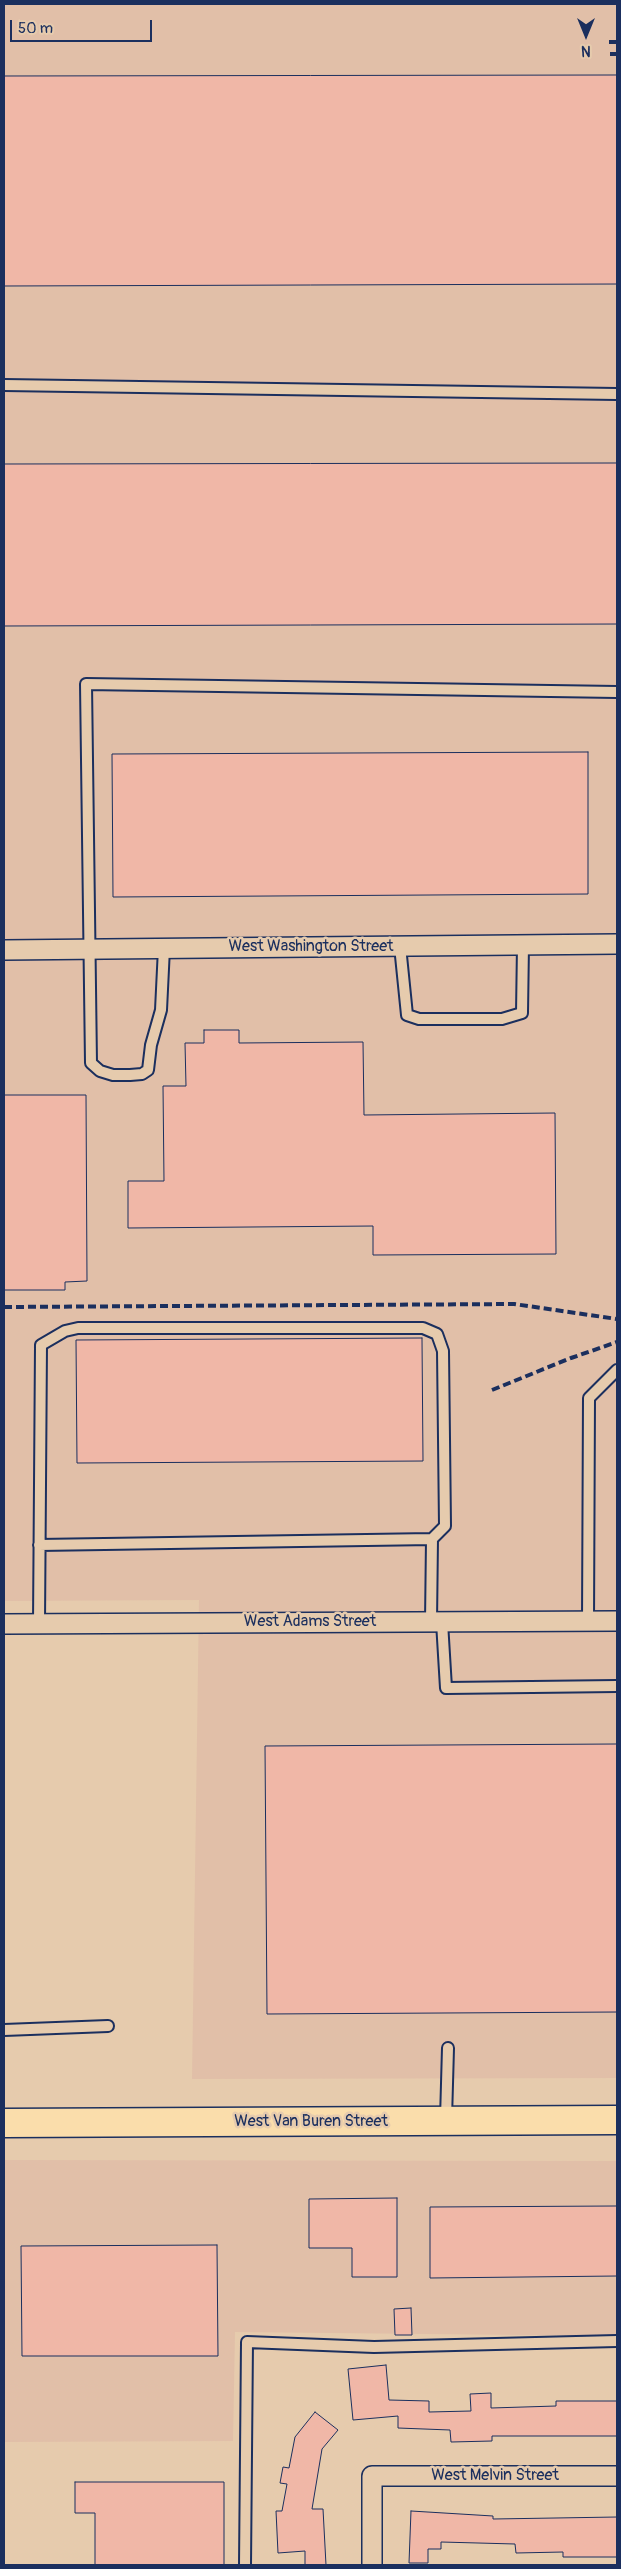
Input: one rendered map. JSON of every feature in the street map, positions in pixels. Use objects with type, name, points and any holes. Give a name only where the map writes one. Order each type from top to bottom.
[{"type":"main road","name":"West Van Buren Street","points":[[4,2123],[617,2120]]},
{"type":"street","name":"West Washington Street","points":[[4,950],[617,944]]},
{"type":"street","name":"West Adams Street","points":[[4,1624],[617,1621]]},
{"type":"street","name":"West Melvin Street","points":[[372,2565],[372,2476],[617,2476]]},
{"type":"lane","points":[[4,386],[617,394]]},
{"type":"lane","points":[[164,948],[161,1010],[151,1045],[148,1070],[142,1074],[130,1075],[113,1075],[100,1071],[91,1063],[86,684],[617,692]]},
{"type":"lane","points":[[400,946],[407,1015],[419,1018],[502,1020],[522,1013],[523,945]]},
{"type":"lane","points":[[39,1545],[432,1539],[445,1526],[442,1351],[437,1334],[423,1328],[78,1328],[65,1331],[40,1345],[39,1545],[39,1623]]},
{"type":"lane","points":[[588,1622],[589,1398],[617,1370]]},
{"type":"lane","points":[[432,1539],[437,1622],[446,1688],[617,1686]]},
{"type":"lane","points":[[4,2030],[108,2026]]},
{"type":"lane","points":[[446,2121],[448,2048]]},
{"type":"lane","points":[[245,2565],[247,2342],[374,2347],[617,2341]]},
{"type":"shaded area","points":[[4,4],[617,4],[617,2078],[192,2079],[199,1600],[4,1601]]},
{"type":"shaded area","points":[[4,2160],[617,2161],[617,2336],[235,2332],[233,2441],[4,2442]]},
{"type":"building","points":[[617,75],[617,284],[4,286],[4,76]]},
{"type":"building","points":[[617,463],[617,624],[4,626],[4,464]]},
{"type":"building","points":[[588,752],[588,894],[113,897],[112,754]]},
{"type":"building","points":[[204,1030],[239,1030],[239,1043],[363,1042],[364,1115],[555,1113],[556,1254],[373,1255],[373,1226],[128,1228],[128,1181],[164,1181],[163,1086],[186,1086],[185,1043],[204,1043]]},
{"type":"building","points":[[4,1095],[86,1095],[87,1281],[65,1282],[65,1290],[4,1290]]},
{"type":"building","points":[[422,1338],[423,1461],[77,1463],[76,1340]]},
{"type":"building","points":[[617,1744],[617,2012],[267,2014],[265,1746]]},
{"type":"building","points":[[397,2198],[397,2277],[352,2277],[352,2248],[309,2248],[309,2199]]},
{"type":"building","points":[[617,2206],[617,2276],[430,2278],[430,2207]]},
{"type":"building","points":[[217,2245],[218,2356],[22,2356],[21,2246]]},
{"type":"building","points":[[411,2308],[412,2335],[395,2335],[394,2309]]},
{"type":"building","points":[[386,2365],[389,2400],[429,2401],[429,2412],[471,2411],[470,2394],[491,2393],[491,2408],[556,2406],[556,2401],[617,2401],[617,2436],[492,2436],[492,2441],[451,2442],[450,2430],[398,2428],[398,2416],[353,2420],[348,2369]]},
{"type":"building","points":[[315,2412],[338,2430],[322,2449],[312,2509],[323,2509],[326,2565],[305,2565],[305,2551],[278,2553],[276,2511],[282,2511],[287,2484],[280,2483],[283,2467],[289,2468],[295,2437]]},
{"type":"building","points":[[75,2482],[224,2482],[224,2565],[95,2565],[95,2513],[75,2513]]},
{"type":"building","points":[[411,2511],[493,2516],[493,2519],[617,2517],[617,2557],[563,2557],[563,2552],[516,2553],[515,2544],[441,2542],[441,2549],[428,2549],[428,2563],[409,2563]]},
{"type":"railway","points":[[609,42],[617,42]]},
{"type":"railway","points":[[610,54],[617,54]]},
{"type":"railway","points":[[4,1307],[514,1304],[617,1319]]},
{"type":"railway","points":[[492,1390],[571,1358],[617,1342]]}]
